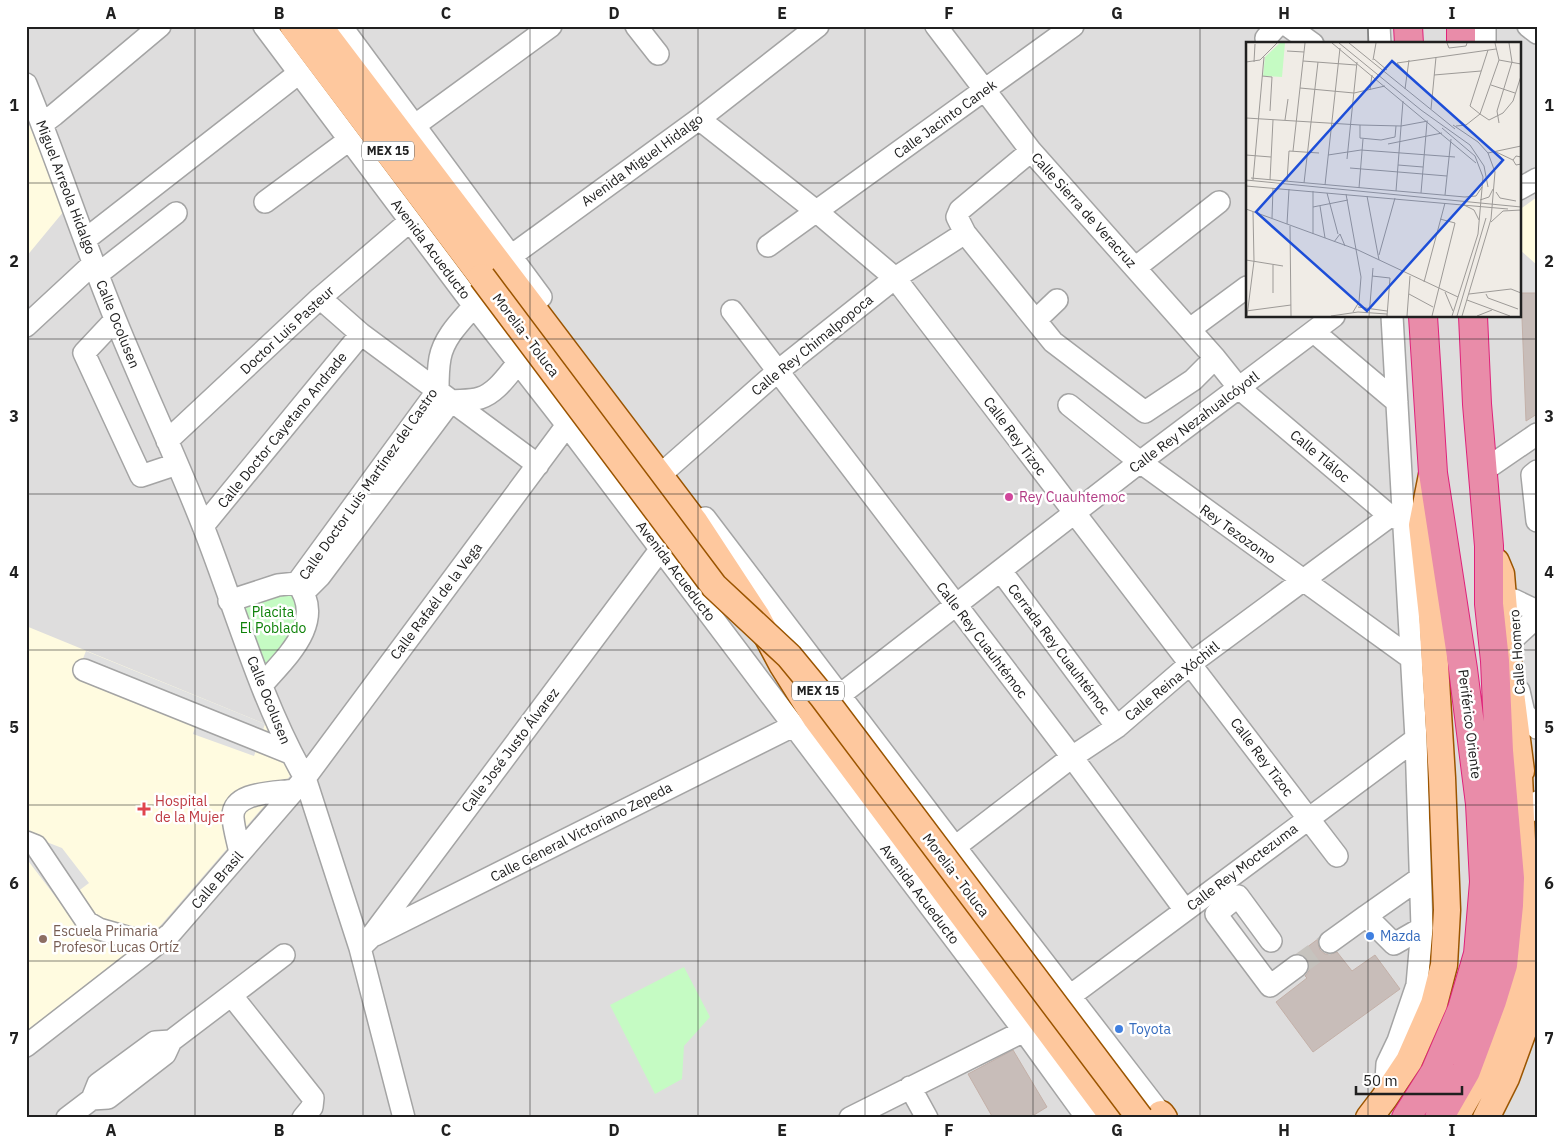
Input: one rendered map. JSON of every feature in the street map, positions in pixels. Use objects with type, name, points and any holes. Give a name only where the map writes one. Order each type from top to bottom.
[{"type":"highway","points":[[1408,26],[1408,42]]},
{"type":"highway","points":[[1461,26],[1461,42]]},
{"type":"highway","name":"Periférico Oriente","points":[[1406,1118],[1435,1072],[1462,1009],[1478,954],[1484,882],[1480,804],[1433,473],[1423,318]]},
{"type":"highway","name":"Periférico Oriente","points":[[1439,1118],[1466,1071],[1503,965],[1510,878],[1499,751],[1495,661],[1489,604],[1489,546],[1477,404],[1473,318]]},
{"type":"main road","name":"Morelia - Toluca","points":[[293,26],[486,279],[714,586],[789,656],[1157,1117]]},
{"type":"main road","name":"Morelia - Toluca","points":[[319,26],[486,279],[694,522],[757,617],[782,664],[816,718],[1114,1118]]},
{"type":"main road","points":[[1368,1118],[1385,1097],[1409,1061],[1434,1004],[1444,965],[1447,910],[1442,778],[1432,616],[1405,520],[1433,473]]},
{"type":"main road","points":[[1455,1118],[1486,1064],[1503,1018],[1519,950],[1525,904],[1518,754],[1501,574],[1489,546]]},
{"type":"main road","points":[[1518,754],[1533,816],[1537,860]]},
{"type":"main road","points":[[1486,1118],[1532,1025],[1537,935]]},
{"type":"street","points":[[42,124],[54,116],[160,26]]},
{"type":"street","name":"Avenida Acueducto","points":[[264,26],[410,221],[486,279],[668,468],[1070,996],[1157,1117]]},
{"type":"street","name":"Avenida Acueducto","points":[[341,26],[414,126],[486,279],[518,363],[567,425],[1024,1031],[1087,1118]]},
{"type":"street","points":[[414,126],[551,26]]},
{"type":"street","points":[[636,26],[658,54]]},
{"type":"street","name":"Avenida Miguel Hidalgo","points":[[486,279],[699,119],[818,26]]},
{"type":"street","name":"Calle Sierra de Veracruz","points":[[936,26],[1031,151],[1190,329],[1239,388]]},
{"type":"street","name":"Calle Jacinto Canek","points":[[768,246],[1073,26]]},
{"type":"street","points":[[1267,42],[1266,38],[1277,26]]},
{"type":"street","points":[[1288,26],[1310,42]]},
{"type":"street","points":[[1379,26],[1380,42]]},
{"type":"street","points":[[1485,26],[1485,42]]},
{"type":"street","points":[[1528,26],[1537,33]]},
{"type":"street","points":[[86,239],[299,73]]},
{"type":"street","name":"Miguel Arreola Hidalgo","points":[[26,84],[96,268]]},
{"type":"street","name":"Calle Rey Tizoc","points":[[699,119],[816,211],[895,278],[1337,856]]},
{"type":"street","points":[[266,202],[349,140]]},
{"type":"street","points":[[1031,151],[960,210],[957,217],[965,233],[1053,342],[1144,412],[1193,380],[1215,358]]},
{"type":"street","points":[[1520,188],[1537,179]]},
{"type":"street","points":[[1135,268],[1219,202]]},
{"type":"street","points":[[26,326],[96,268],[176,213]]},
{"type":"street","name":"Doctor Luis Pasteur","points":[[167,441],[320,298],[410,221]]},
{"type":"street","name":"Calle Rey Chimalpopoca","points":[[668,468],[778,371],[895,278],[965,233]]},
{"type":"street","name":"Calle Ocolusen","points":[[96,268],[115,320],[203,526],[229,601],[290,752],[300,784],[365,943],[404,1118]]},
{"type":"street","name":"Calle Doctor Luis Martínez del Castro","points":[[301,588],[320,576],[444,395],[440,357],[445,343],[486,279]]},
{"type":"street","points":[[1190,329],[1246,288]]},
{"type":"street","points":[[320,298],[361,334],[538,465]]},
{"type":"street","points":[[1036,320],[1057,300]]},
{"type":"street","name":"Calle Rey Cuauhtémoc","points":[[732,312],[1072,757],[1185,910]]},
{"type":"street","name":"Calle Rey Nezahualcóyotl","points":[[840,695],[1140,462],[1332,318]]},
{"type":"street","points":[[1385,1097],[1388,1064],[1417,985],[1422,928],[1416,739],[1392,318]]},
{"type":"street","points":[[115,320],[84,353],[141,476],[177,464]]},
{"type":"street","points":[[1314,332],[1397,402]]},
{"type":"street","name":"Calle Doctor Cayetano Andrade","points":[[203,526],[361,334]]},
{"type":"street","name":"Calle Doctor Luis Martínez del Castro","points":[[444,395],[478,399],[499,386],[518,363]]},
{"type":"street","name":"Calle Tláloc","points":[[1239,388],[1405,520]]},
{"type":"street","name":"Rey Tezozomo","points":[[1069,405],[1140,462],[1411,658]]},
{"type":"street","name":"Calle Rafaél de la Vega","points":[[300,784],[567,425]]},
{"type":"street","points":[[1483,471],[1537,434]]},
{"type":"street","points":[[1537,471],[1532,475],[1537,521]]},
{"type":"street","name":"Calle Reina Xóchitl","points":[[955,847],[1072,757],[1117,727],[1190,664],[1303,580],[1405,520]]},
{"type":"street","name":"Calle José Justo Álvarez","points":[[365,943],[660,550]]},
{"type":"street","name":"Cerrada Rey Cuauhtémoc","points":[[1001,571],[1117,727]]},
{"type":"street","name":"Calle Homero","points":[[1501,574],[1514,600],[1519,697],[1524,713],[1537,728]]},
{"type":"street","points":[[229,601],[278,585],[301,588],[309,607],[304,630],[298,642],[262,685]]},
{"type":"street","points":[[1514,600],[1537,611]]},
{"type":"street","points":[[1515,637],[1537,616]]},
{"type":"street","points":[[84,670],[290,752]]},
{"type":"street","name":"Calle General Victoriano Zepeda","points":[[365,943],[793,726]]},
{"type":"street","name":"Calle Rey Moctezuma","points":[[1070,996],[1416,739]]},
{"type":"street","points":[[240,853],[233,817],[234,808],[239,801],[247,796],[300,784]]},
{"type":"street","name":"Calle Brasil","points":[[26,1046],[170,934],[300,784]]},
{"type":"street","points":[[26,842],[36,846],[87,922],[101,938],[155,945]]},
{"type":"street","points":[[1330,942],[1420,878]]},
{"type":"street","points":[[1271,941],[1238,896],[1216,914],[1270,986],[1297,966]]},
{"type":"street","points":[[1366,916],[1394,944],[1422,928]]},
{"type":"street","points":[[67,1118],[92,1099],[98,1084],[155,1042],[171,1041],[284,955]]},
{"type":"street","points":[[232,996],[313,1098],[312,1107],[303,1118]]},
{"type":"street","points":[[850,1118],[1024,1031]]},
{"type":"street","points":[[910,1087],[927,1118]]},
{"type":"shaded area","points":[[26,26],[1537,26],[1537,1118],[26,1118]]},
{"type":"shaded area","points":[[26,117],[64,211],[26,257]]},
{"type":"shaded area","points":[[1537,197],[1537,265],[1520,250],[1520,209]]},
{"type":"shaded area","name":"Hospital de la Mujer","points":[[26,626],[265,724],[274,733],[290,776],[154,933],[131,947],[129,952],[26,1037]]},
{"type":"shaded area","points":[[86,651],[265,724],[254,756],[193,734],[197,721],[76,676]]},
{"type":"shaded area","points":[[26,834],[62,848],[89,883],[61,904],[26,858]]},
{"type":"green space","name":"Placita El Poblado","points":[[289,589],[304,612],[267,673],[235,602]]},
{"type":"green space","points":[[684,967],[710,1017],[684,1046],[682,1079],[655,1094],[610,1005]]},
{"type":"building","points":[[1521,293],[1537,293],[1537,414],[1526,421]]},
{"type":"building","points":[[1318,939],[1320,950],[1325,954],[1337,952],[1352,971],[1375,955],[1400,989],[1313,1052],[1276,1002],[1307,978],[1305,976],[1309,971],[1309,964],[1307,958],[1298,954]]},
{"type":"building","points":[[1013,1050],[1047,1107],[1029,1118],[993,1118],[968,1074]]},
{"type":"tunnel","points":[[1297,966],[1330,942]]},
{"type":"place","name":"Rey Cuauhtemoc","points":[[1009,497]]},
{"type":"place","name":"Hospital de la Mujer","points":[[144,809]]},
{"type":"place","name":"Mazda","points":[[1370,936]]},
{"type":"place","name":"Escuela Primaria Profesor Lucas Ortíz","points":[[43,939]]},
{"type":"place","name":"Toyota","points":[[1119,1029]]}]
